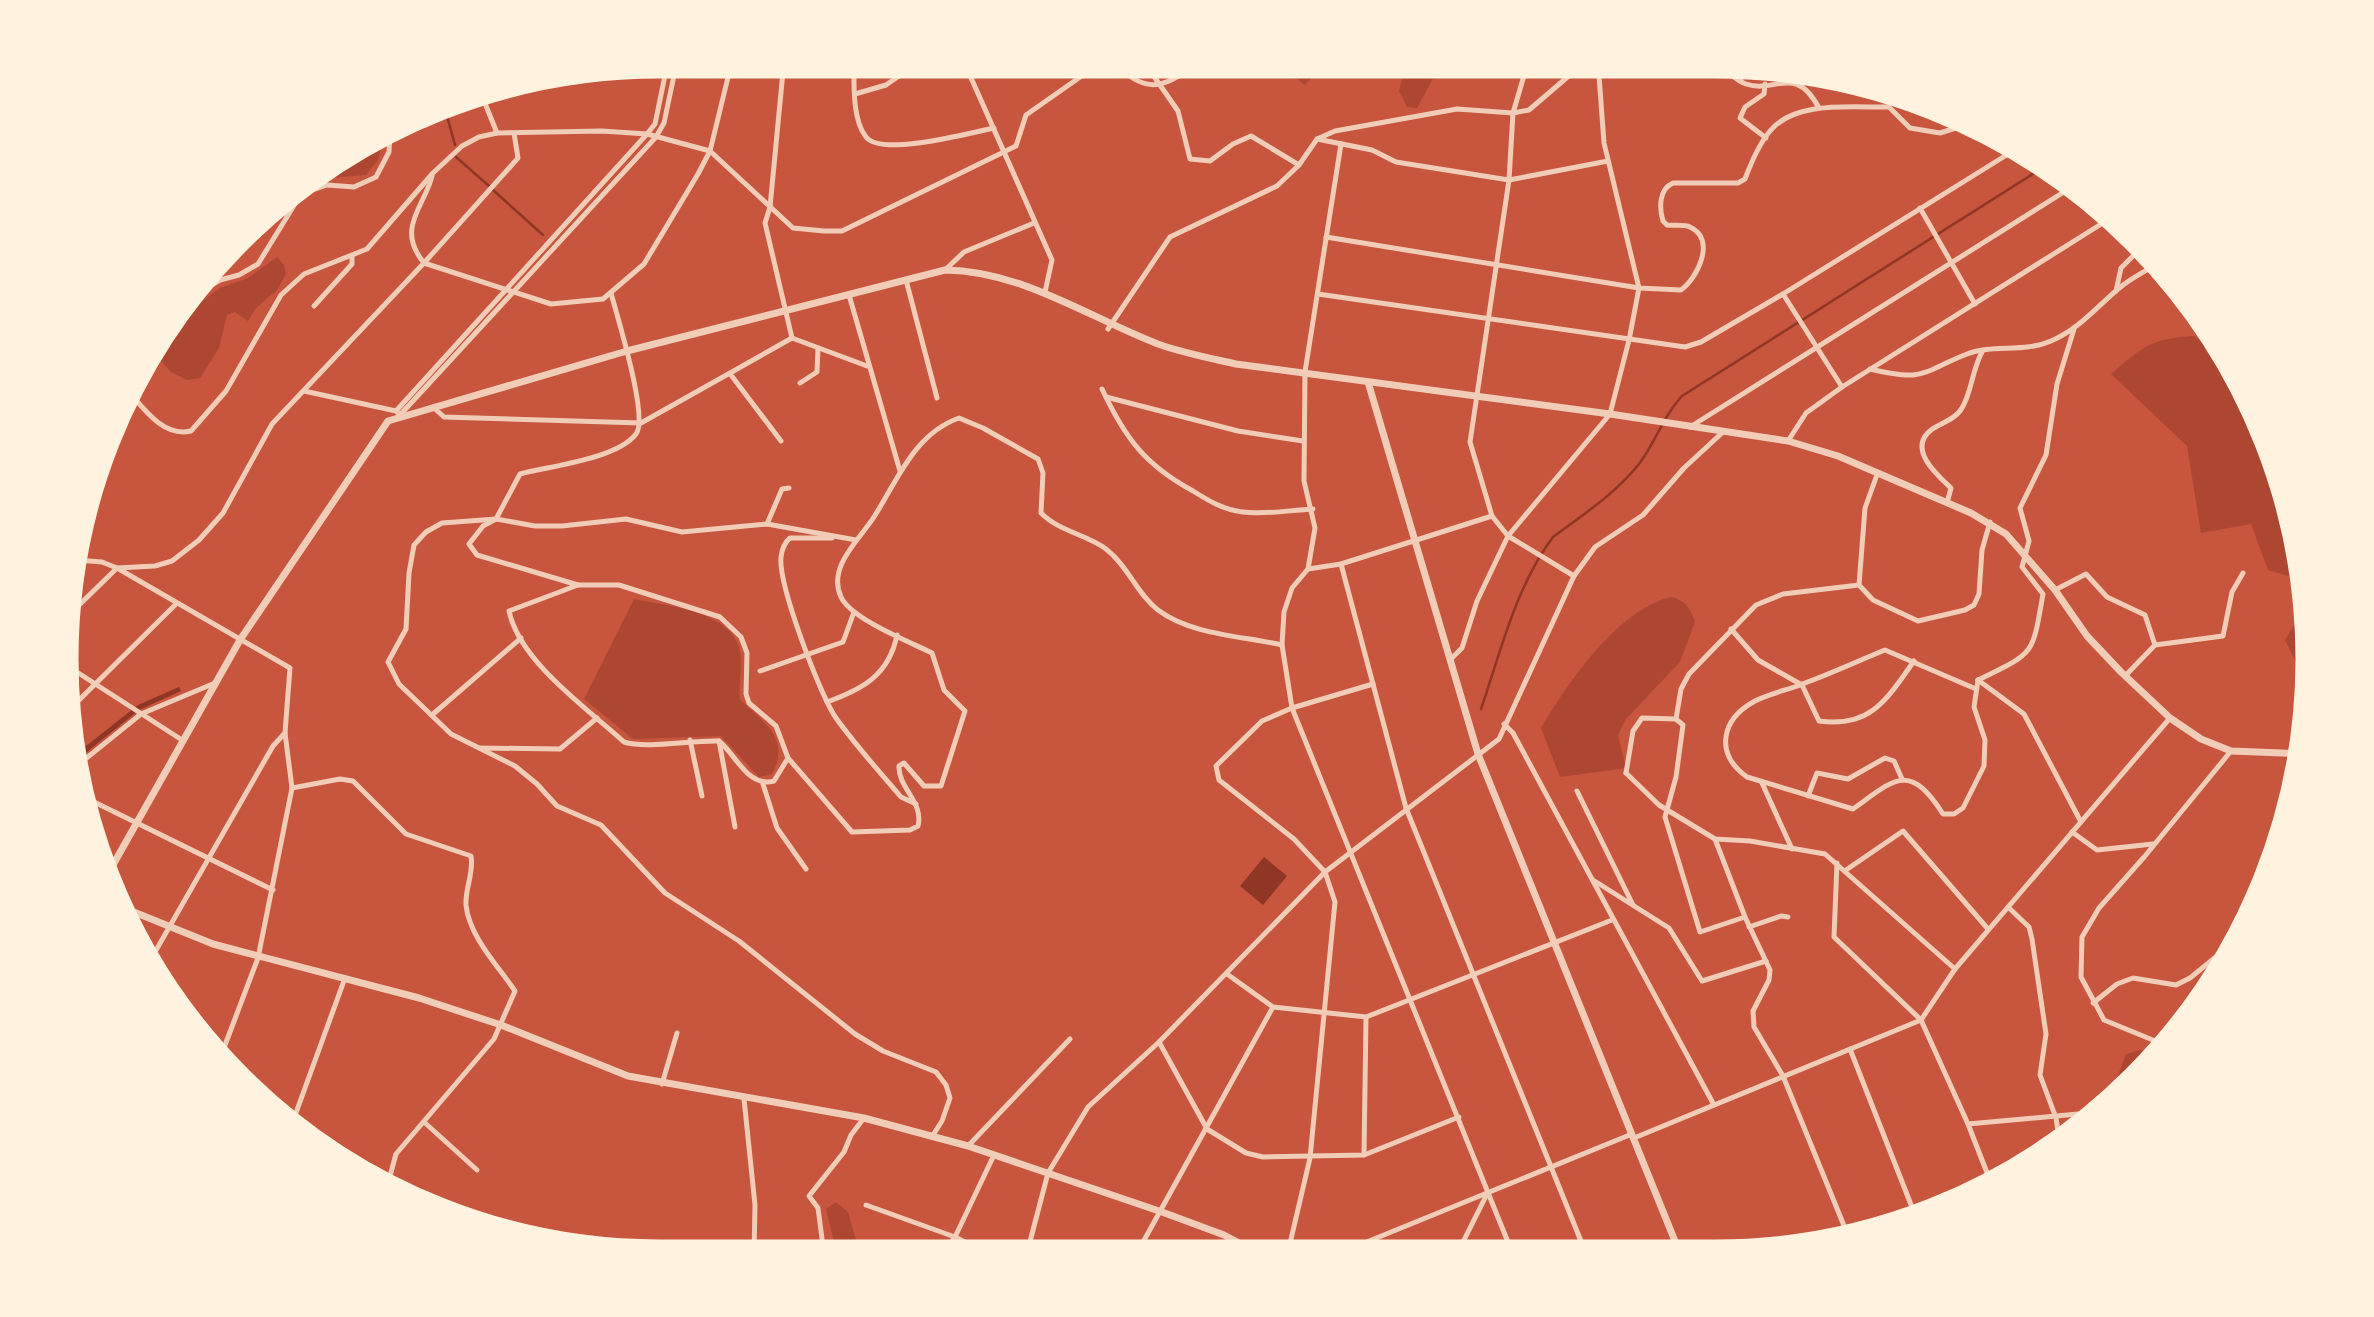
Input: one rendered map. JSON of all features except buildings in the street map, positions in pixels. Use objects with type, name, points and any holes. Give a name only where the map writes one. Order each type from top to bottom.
[{"type":"street","points":[[398,413],[648,134],[655,124],[665,74]]},
{"type":"street","points":[[112,866],[240,640],[388,421],[516,292],[656,137],[664,123],[674,74]]},
{"type":"street","points":[[433,173],[412,219],[419,257],[424,263],[551,304],[603,299],[645,264],[710,151],[729,74]]},
{"type":"street","points":[[782,74],[770,208],[765,223],[792,338]]},
{"type":"street","points":[[854,74],[855,94],[864,135],[879,144],[918,143],[994,128]]},
{"type":"street","points":[[855,94],[886,85],[902,74]]},
{"type":"street","points":[[969,74],[1052,260],[1045,292]]},
{"type":"street","points":[[135,399],[149,416],[162,425],[175,431],[191,431],[226,391],[281,295],[304,274],[367,249],[433,173],[462,146],[497,133],[557,131],[648,134],[710,151],[793,228],[842,231],[1016,146],[1026,115],[1084,74]]},
{"type":"street","points":[[1126,74],[1134,81],[1149,87],[1160,85],[1181,74]]},
{"type":"street","points":[[1152,74],[1178,111],[1190,159],[1210,160],[1233,144],[1251,136],[1299,166]]},
{"type":"street","points":[[1524,74],[1513,113],[1509,180],[1470,443],[1492,516],[1508,537],[1574,576]]},
{"type":"street","points":[[1110,326],[1170,237],[1277,186],[1299,166],[1317,139],[1335,131],[1457,109],[1513,113],[1529,110],[1571,74]]},
{"type":"street","points":[[1448,663],[1462,648],[1478,601],[1508,537],[1610,414],[1629,340],[1639,288],[1608,161],[1599,74]]},
{"type":"street","points":[[1732,74],[1740,82],[1757,86],[1778,81],[1796,84],[1812,96],[1819,108]]},
{"type":"street","points":[[1740,82],[1743,75]]},
{"type":"street","points":[[1765,84],[1764,94],[1745,107],[1740,118],[1766,138]]},
{"type":"street","points":[[484,101],[497,133]]},
{"type":"street","points":[[1326,237],[1639,288],[1681,290],[1697,275],[1701,263],[1701,242],[1689,226],[1667,225],[1661,217],[1662,192],[1666,186],[1673,183],[1738,183],[1745,179],[1766,138],[1785,118],[1819,108],[1889,107],[1900,114],[1910,128],[1940,133],[1959,127]]},
{"type":"street","points":[[76,608],[117,568],[155,566],[172,561],[199,540],[223,513],[272,424],[424,263],[517,158],[514,133]]},
{"type":"street","points":[[206,288],[258,264],[302,194],[327,185],[354,187],[376,177],[389,152],[390,139]]},
{"type":"street","points":[[1317,139],[1372,150],[1396,162],[1509,180],[1608,161]]},
{"type":"street","points":[[1341,144],[1304,372],[1304,481],[1313,509],[1315,528],[1308,569],[1292,588],[1284,612],[1282,645],[1292,708],[1510,1244]]},
{"type":"street","points":[[1318,294],[1685,347],[1701,342],[1783,295],[2010,153]]},
{"type":"street","points":[[1690,427],[2067,190]]},
{"type":"street","points":[[1920,208],[1975,304]]},
{"type":"street","points":[[1788,441],[1806,413],[1842,387],[2104,222]]},
{"type":"street","points":[[945,270],[964,252],[1034,223]]},
{"type":"street","points":[[2116,291],[2121,268],[2135,254]]},
{"type":"street","points":[[314,306],[352,264],[352,257]]},
{"type":"street","points":[[1870,369],[1903,376],[1925,375],[1969,354],[2031,347],[2074,329],[2116,291],[2151,268]]},
{"type":"street","points":[[304,391],[398,413],[945,270],[964,270],[1045,292],[1110,326],[1193,355],[1788,441],[1878,472],[1990,522],[2025,552],[2087,636],[2169,718],[2201,738],[2231,751],[2292,754]]},
{"type":"street","points":[[906,280],[937,398]]},
{"type":"street","points":[[611,293],[627,351],[641,423],[636,435],[591,458],[520,474],[496,519],[483,526],[469,544],[470,550],[578,585],[619,585],[720,617],[741,637],[747,653],[746,695],[749,703],[776,726],[788,758],[852,832],[911,830],[918,826],[920,819],[916,804],[899,774],[899,766],[904,763],[924,786],[941,786],[965,711],[939,680],[936,657],[854,612],[839,594],[837,578],[841,564],[900,471],[942,425],[959,418],[983,428],[1038,459],[1043,473],[1041,513],[1054,525],[1103,546],[1119,559],[1157,610],[1189,626],[1282,645]]},
{"type":"street","points":[[849,295],[867,366],[900,471]]},
{"type":"street","points":[[1783,295],[1842,387]]},
{"type":"street","points":[[1978,680],[2024,657],[2035,640],[2043,594],[2022,567],[2029,541],[2020,508],[2046,455],[2057,384],[2074,329]]},
{"type":"street","points":[[792,338],[867,366]]},
{"type":"street","points":[[431,406],[444,417],[641,423],[731,375],[792,338]]},
{"type":"street","points":[[800,383],[817,372],[818,348]]},
{"type":"street","points":[[1947,503],[1951,488],[1931,471],[1924,457],[1923,444],[1928,432],[1959,413],[1964,405],[1973,368],[1982,352]]},
{"type":"street","points":[[731,375],[781,441]]},
{"type":"street","points":[[1368,382],[1448,663],[1478,754],[1676,1244]]},
{"type":"street","points":[[1102,389],[1113,414],[1142,457],[1161,473],[1222,508],[1244,512],[1313,509]]},
{"type":"street","points":[[1106,397],[1238,431],[1303,441]]},
{"type":"street","points":[[1029,1244],[1048,1173],[1088,1107],[1159,1042],[1325,872],[1350,850],[1499,739],[1574,576],[1595,547],[1656,503],[1684,468],[1723,432]]},
{"type":"street","points":[[1878,472],[1865,508],[1859,585],[1872,600],[1918,621],[1965,610],[1974,605],[1979,594],[1982,550],[1990,522]]},
{"type":"street","points":[[767,524],[782,489],[789,488]]},
{"type":"street","points":[[1308,569],[1341,564],[1492,516]]},
{"type":"street","points":[[856,540],[767,524],[682,532],[626,519],[535,526],[496,519],[442,523],[426,531],[414,545],[409,573],[406,629],[388,662],[400,684],[452,734],[515,766],[537,784],[557,806],[601,825],[665,893],[739,942],[855,1034],[883,1051],[936,1072],[946,1084],[950,1098],[933,1135]]},
{"type":"street","points":[[837,537],[790,538],[784,544],[780,559],[788,594],[808,655],[836,717],[901,797],[916,804]]},
{"type":"street","points":[[82,560],[102,562],[117,568],[290,668],[285,733],[292,788],[258,958],[223,1049]]},
{"type":"street","points":[[1341,564],[1406,808],[1582,1244]]},
{"type":"street","points":[[2125,676],[2155,645],[2223,636],[2232,592],[2243,573]]},
{"type":"street","points":[[2055,590],[2086,574],[2107,597],[2145,615],[2155,645]]},
{"type":"street","points":[[578,585],[509,611],[521,638],[555,681],[624,742],[636,746],[690,740],[719,741],[753,780],[763,784],[774,781],[788,758]]},
{"type":"street","points":[[1676,719],[1681,689],[1689,674],[1756,605],[1771,597],[1859,585]]},
{"type":"street","points":[[76,703],[176,604]]},
{"type":"street","points":[[760,671],[843,642],[854,612]]},
{"type":"street","points":[[1731,629],[1758,660],[1802,685],[1819,720],[1841,724],[1883,706],[1914,661]]},
{"type":"street","points":[[827,702],[858,691],[882,673],[893,653],[897,635]]},
{"type":"street","points":[[432,715],[521,638]]},
{"type":"street","points":[[1976,689],[1885,650],[1802,685],[1753,702],[1729,726],[1725,735],[1732,767],[1762,783],[1853,809],[1893,781],[1902,779],[1925,790],[1943,814],[1954,814],[1963,808],[1987,754],[1974,707],[1978,680]]},
{"type":"street","points":[[74,670],[182,740]]},
{"type":"street","points":[[1978,680],[2024,714],[2081,822]]},
{"type":"street","points":[[83,761],[141,714],[216,682]]},
{"type":"street","points":[[1290,1244],[1310,1158],[1327,1012],[1335,902],[1325,872],[1294,839],[1219,780],[1216,766],[1262,721],[1292,708],[1374,684]]},
{"type":"street","points":[[475,748],[560,749],[597,718]]},
{"type":"street","points":[[1745,917],[1700,932],[1665,809],[1675,777],[1683,725],[1676,719],[1642,718],[1633,731],[1624,774],[1665,809],[1716,839],[1825,854],[1955,969]]},
{"type":"street","points":[[1361,1244],[1921,1020],[1955,969],[2169,718]]},
{"type":"street","points":[[1504,724],[1513,733],[1714,1105]]},
{"type":"street","points":[[154,954],[272,746],[285,733]]},
{"type":"street","points":[[690,740],[702,796]]},
{"type":"street","points":[[719,741],[735,827]]},
{"type":"street","points":[[2157,1042],[2104,1020],[2081,977],[2082,937],[2099,908],[2231,751]]},
{"type":"street","points":[[1808,796],[1817,773],[1847,779],[1885,758],[1894,761],[1902,779]]},
{"type":"street","points":[[292,788],[340,779],[353,781],[415,840],[460,850],[471,856],[473,868],[466,904],[470,921],[515,991],[494,1039],[396,1154],[390,1177]]},
{"type":"street","points":[[1762,783],[1792,849]]},
{"type":"street","points":[[763,784],[776,828],[806,869]]},
{"type":"street","points":[[1577,791],[1634,908]]},
{"type":"street","points":[[91,800],[273,890]]},
{"type":"street","points":[[1846,870],[1903,831],[1988,929]]},
{"type":"street","points":[[2072,832],[2097,850],[2153,844]]},
{"type":"street","points":[[1716,839],[1745,917],[1770,970],[1769,980],[1753,1011],[1754,1027],[1783,1076],[1845,1229]]},
{"type":"street","points":[[1837,863],[1833,937],[1921,1020],[1988,1176]]},
{"type":"street","points":[[1590,878],[1634,908],[1670,928],[1702,981],[1766,961]]},
{"type":"street","points":[[2008,906],[2029,927],[2032,939],[2046,1034],[2040,1075],[2056,1118],[2058,1133]]},
{"type":"street","points":[[131,911],[213,944],[258,958],[419,998],[500,1025],[599,1066],[663,1084],[864,1118],[933,1135],[1162,1212],[1240,1244]]},
{"type":"street","points":[[1749,926],[1780,916],[1788,917]]},
{"type":"street","points":[[1227,974],[1273,1007],[1366,1017],[1612,920]]},
{"type":"street","points":[[2093,1003],[2117,984],[2133,978],[2176,985],[2190,978],[2221,953]]},
{"type":"street","points":[[295,1117],[345,978]]},
{"type":"street","points":[[1142,1244],[1273,1007]]},
{"type":"street","points":[[1364,1155],[1366,1017]]},
{"type":"street","points":[[663,1084],[677,1033]]},
{"type":"street","points":[[968,1146],[1070,1038]]},
{"type":"street","points":[[1159,1042],[1207,1129],[1246,1153],[1263,1157],[1310,1158],[1364,1155],[1459,1117]]},
{"type":"street","points":[[1850,1049],[1913,1209]]},
{"type":"street","points":[[744,1099],[755,1205],[754,1244]]},
{"type":"street","points":[[1968,1124],[2082,1114]]},
{"type":"street","points":[[823,1244],[818,1208],[809,1196],[844,1152],[851,1135],[864,1118]]},
{"type":"street","points":[[424,1122],[477,1170]]},
{"type":"street","points":[[950,1244],[994,1155]]},
{"type":"street","points":[[1462,1244],[1488,1192]]},
{"type":"street","points":[[866,1205],[969,1244]]},
{"type":"shaded area","points":[[1290,74],[1316,74],[1305,85]]},
{"type":"shaded area","points":[[1404,74],[1435,74],[1417,108],[1407,107],[1399,91]]},
{"type":"shaded area","points":[[382,144],[378,160],[366,175],[324,179]]},
{"type":"shaded area","points":[[275,217],[263,236],[248,242]]},
{"type":"shaded area","points":[[277,257],[284,265],[286,274],[277,290],[256,308],[248,321],[235,312],[227,315],[219,348],[200,378],[187,380],[171,372],[157,357],[190,308],[220,288],[248,278]]},
{"type":"shaded area","points":[[2194,336],[2214,353],[2222,366],[2256,435],[2269,470],[2281,507],[2294,578],[2268,570],[2251,524],[2201,533],[2187,446],[2111,374],[2148,346],[2167,339]]},
{"type":"shaded area","points":[[1671,597],[1686,605],[1695,622],[1680,662],[1625,720],[1618,735],[1626,768],[1560,777],[1541,728],[1580,670],[1613,632],[1651,605]]},
{"type":"shaded area","points":[[634,599],[696,612],[725,627],[735,638],[741,658],[740,700],[766,724],[777,741],[777,762],[772,774],[759,777],[721,736],[633,739],[584,699]]},
{"type":"shaded area","points":[[2299,620],[2300,669],[2285,640]]},
{"type":"shaded area","points":[[179,687],[181,691],[139,710],[82,756],[81,750],[138,705]]},
{"type":"shaded area","points":[[1264,857],[1287,876],[1263,905],[1240,886]]},
{"type":"shaded area","points":[[2240,917],[2232,931],[2233,919]]},
{"type":"shaded area","points":[[2141,1050],[2147,1052],[2120,1080],[2117,1078],[2126,1054]]},
{"type":"shaded area","points":[[836,1202],[848,1212],[857,1244],[835,1244],[826,1209]]},
{"type":"waterway","points":[[447,116],[455,145]]},
{"type":"waterway","points":[[456,157],[489,186]]},
{"type":"waterway","points":[[1481,709],[1519,598],[1540,556],[1553,537],[1599,503],[1630,475],[1682,396],[2038,170]]},
{"type":"waterway","points":[[493,190],[543,235]]}]
